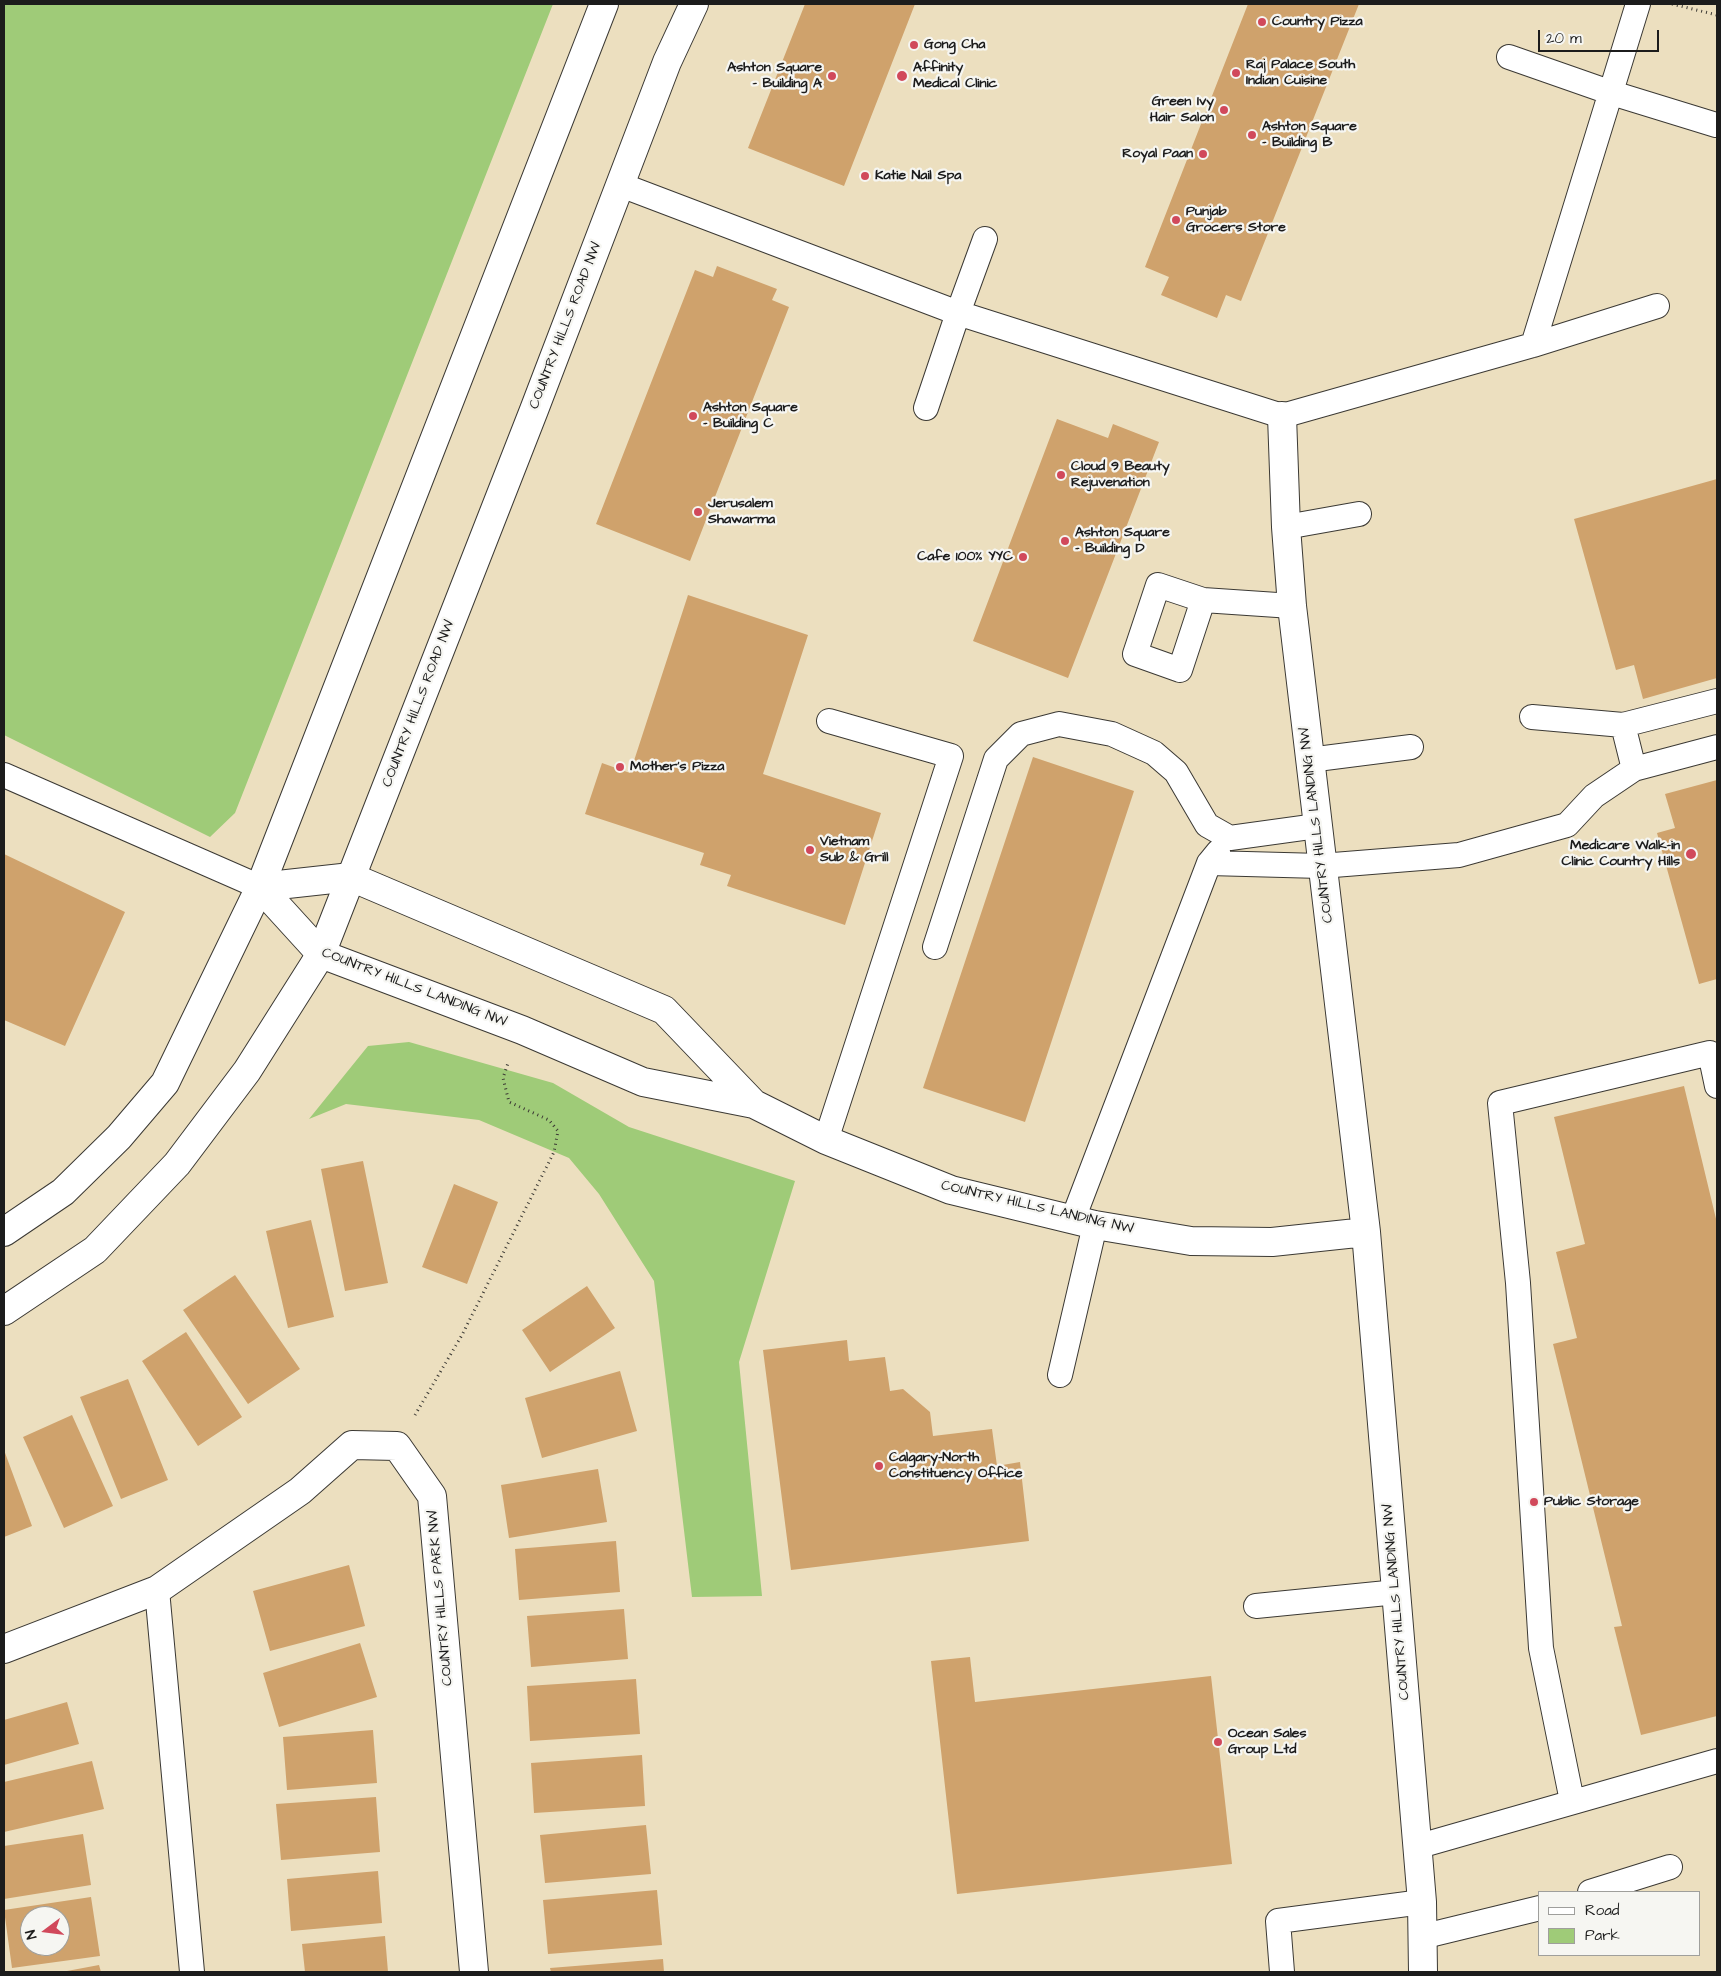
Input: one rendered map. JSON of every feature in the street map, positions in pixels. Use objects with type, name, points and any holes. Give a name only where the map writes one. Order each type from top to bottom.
[{"type":"street","points":[[4,1232],[63,1192],[119,1137],[165,1083],[260,887],[604,4]]},
{"type":"street","name":"COUNTRY HILLS ROAD NW","points":[[4,1311],[95,1250],[177,1164],[247,1071],[321,954],[667,62],[694,4]]},
{"type":"street","name":"COUNTRY HILLS LANDING NW","points":[[1282,416],[1286,526],[1292,606],[1366,1232],[1422,1902],[1423,1972]]},
{"type":"street","name":"COUNTRY HILLS LANDING NW","points":[[260,887],[351,877],[664,1010],[754,1104]]},
{"type":"street","name":"COUNTRY HILLS LANDING NW","points":[[260,887],[321,954],[522,1030],[643,1082],[754,1104],[826,1140],[952,1190],[1084,1222],[1191,1241],[1272,1242],[1366,1232]]},
{"type":"street","points":[[4,1649],[157,1590],[300,1491],[352,1445],[397,1446]]},
{"type":"street","name":"COUNTRY HILLS PARK NW","points":[[397,1446],[432,1496],[474,1972]]},
{"type":"lane","points":[[1533,345],[1638,4]]},
{"type":"lane","points":[[1509,57],[1612,93],[1716,125]]},
{"type":"lane","points":[[620,185],[958,312],[1282,416],[1533,345],[1658,306]]},
{"type":"lane","points":[[926,408],[985,239]]},
{"type":"lane","points":[[1286,526],[1359,514]]},
{"type":"lane","points":[[1203,600],[1292,606]]},
{"type":"lane","points":[[1532,717],[1623,725],[1717,701]]},
{"type":"lane","points":[[826,1140],[951,756],[829,721]]},
{"type":"lane","points":[[935,947],[996,758],[1021,734],[1058,724],[1112,734],[1154,753],[1176,772],[1207,825],[1230,838],[1317,826]]},
{"type":"lane","points":[[1623,725],[1634,769]]},
{"type":"lane","points":[[1309,760],[1411,747]]},
{"type":"lane","points":[[1209,863],[1322,866],[1459,856],[1567,825],[1594,796],[1634,769],[1717,747]]},
{"type":"lane","points":[[4,775],[260,887]]},
{"type":"lane","points":[[1060,1375],[1084,1222],[1209,863],[1230,838]]},
{"type":"lane","points":[[1572,1800],[1541,1648],[1521,1321],[1500,1103],[1710,1053],[1717,1086]]},
{"type":"lane","points":[[157,1590],[192,1972]]},
{"type":"lane","points":[[1256,1606],[1397,1592]]},
{"type":"lane","points":[[1416,1847],[1572,1800],[1717,1761]]},
{"type":"lane","points":[[1593,1891],[1670,1867]]},
{"type":"lane","points":[[1282,1972],[1278,1921],[1422,1902]]},
{"type":"lane","points":[[1421,1937],[1538,1908]]},
{"type":"path","points":[[1672,4],[1717,16]]},
{"type":"path","points":[[397,1446],[462,1336],[554,1152],[558,1131],[549,1120],[509,1102],[504,1089],[503,1078],[522,1030]]},
{"type":"green space","points":[[4,4],[553,4],[235,813],[210,837],[4,735]]},
{"type":"green space","points":[[409,1042],[553,1083],[629,1127],[795,1181],[739,1362],[762,1596],[692,1597],[654,1281],[599,1194],[569,1158],[479,1120],[346,1104],[309,1119],[368,1046]]},
{"type":"building","name":"Ashton Square - Building A","points":[[805,4],[915,4],[844,186],[748,148]]},
{"type":"building","name":"Ashton Square - Building B","points":[[1248,4],[1359,4],[1241,301],[1226,295],[1217,318],[1161,295],[1169,277],[1145,267]]},
{"type":"building","name":"Ashton Square - Building C","points":[[717,266],[777,289],[772,300],[789,307],[690,561],[596,524],[695,270],[713,277]]},
{"type":"building","name":"Ashton Square - Building D","points":[[1057,419],[1108,438],[1113,424],[1159,442],[1068,678],[973,641]]},
{"type":"building","points":[[1717,479],[1717,678],[1643,699],[1634,665],[1616,670],[1574,519]]},
{"type":"building","points":[[688,595],[808,635],[763,774],[881,813],[845,925],[727,886],[731,875],[700,865],[704,853],[585,814],[602,763],[630,773]]},
{"type":"building","points":[[1033,757],[1134,791],[1025,1122],[923,1088]]},
{"type":"building","points":[[1717,780],[1717,979],[1699,984],[1657,833],[1675,828],[1665,794]]},
{"type":"building","points":[[4,854],[125,912],[65,1046],[4,1020]]},
{"type":"building","points":[[1684,1086],[1717,1223],[1717,1716],[1641,1735],[1614,1627],[1622,1626],[1553,1344],[1577,1338],[1556,1252],[1585,1244],[1554,1117]]},
{"type":"building","points":[[363,1161],[388,1283],[345,1291],[321,1169]]},
{"type":"building","points":[[454,1184],[498,1202],[467,1284],[422,1267]]},
{"type":"building","points":[[311,1220],[334,1317],[288,1328],[266,1231]]},
{"type":"building","points":[[235,1275],[300,1369],[248,1404],[183,1310]]},
{"type":"building","points":[[587,1286],[615,1328],[550,1372],[522,1330]]},
{"type":"building","points":[[186,1332],[242,1417],[198,1446],[142,1361]]},
{"type":"building","points":[[847,1340],[849,1361],[885,1357],[890,1391],[903,1389],[930,1412],[933,1436],[992,1429],[997,1466],[1020,1462],[1029,1541],[791,1570],[763,1350]]},
{"type":"building","points":[[620,1371],[637,1431],[542,1458],[525,1398]]},
{"type":"building","points":[[128,1379],[168,1480],[121,1499],[80,1397]]},
{"type":"building","points":[[72,1415],[113,1506],[64,1528],[23,1437]]},
{"type":"building","points":[[4,1450],[32,1526],[4,1537]]},
{"type":"building","points":[[598,1469],[607,1522],[509,1538],[501,1485]]},
{"type":"building","points":[[616,1541],[620,1592],[519,1600],[515,1549]]},
{"type":"building","points":[[349,1565],[365,1626],[270,1651],[253,1591]]},
{"type":"building","points":[[624,1609],[628,1659],[531,1667],[527,1616]]},
{"type":"building","points":[[360,1643],[377,1697],[279,1727],[263,1673]]},
{"type":"building","points":[[970,1657],[975,1702],[1211,1676],[1232,1864],[957,1894],[931,1661]]},
{"type":"building","points":[[636,1679],[640,1734],[530,1741],[527,1686]]},
{"type":"building","points":[[67,1702],[79,1744],[4,1765],[4,1720]]},
{"type":"building","points":[[373,1730],[377,1783],[287,1790],[283,1737]]},
{"type":"building","points":[[642,1755],[645,1806],[534,1813],[531,1763]]},
{"type":"building","points":[[92,1761],[104,1809],[4,1832],[4,1782]]},
{"type":"building","points":[[376,1797],[380,1852],[281,1860],[276,1804]]},
{"type":"building","points":[[646,1825],[651,1874],[545,1883],[540,1835]]},
{"type":"building","points":[[83,1834],[91,1885],[4,1899],[4,1846]]},
{"type":"building","points":[[378,1871],[382,1923],[291,1931],[287,1879]]},
{"type":"building","points":[[657,1890],[662,1945],[548,1954],[543,1900]]},
{"type":"building","points":[[91,1897],[100,1956],[12,1968],[4,1910],[20,1908],[20,1956],[70,1956],[70,1906],[31,1906]]},
{"type":"building","points":[[385,1936],[388,1972],[305,1972],[302,1944]]},
{"type":"building","points":[[663,1959],[664,1972],[551,1972],[550,1968]]},
{"type":"building","points":[[99,1965],[101,1972],[67,1972],[67,1971]]},
{"type":"place","name":"Country Pizza","points":[[1262,22]]},
{"type":"place","name":"Gong Cha","points":[[914,45]]},
{"type":"place","name":"Raj Palace South Indian Cuisine","points":[[1236,73]]},
{"type":"place","name":"Ashton Square - Building A","points":[[832,76]]},
{"type":"place","name":"Affinity Medical Clinic","points":[[902,76]]},
{"type":"place","name":"Green Ivy Hair Salon","points":[[1224,110]]},
{"type":"place","name":"Ashton Square - Building B","points":[[1252,135]]},
{"type":"place","name":"Royal Paan","points":[[1203,154]]},
{"type":"place","name":"Katie Nail Spa","points":[[865,176]]},
{"type":"place","name":"Punjab Grocers Store","points":[[1176,220]]},
{"type":"place","name":"Ashton Square - Building C","points":[[693,416]]},
{"type":"place","name":"Cloud 9 Beauty Rejuvenation","points":[[1061,475]]},
{"type":"place","name":"Jerusalem Shawarma","points":[[698,512]]},
{"type":"place","name":"Ashton Square - Building D","points":[[1065,541]]},
{"type":"place","name":"Cafe 100% YYC","points":[[1023,557]]},
{"type":"place","name":"Mother's Pizza","points":[[620,767]]},
{"type":"place","name":"Vietnam Sub & Grill","points":[[810,850]]},
{"type":"place","name":"Medicare Walk-in Clinic Country Hills","points":[[1691,854]]},
{"type":"place","name":"Calgary-North Constituency Office","points":[[879,1466]]},
{"type":"place","name":"Public Storage","points":[[1534,1502]]},
{"type":"place","name":"Ocean Sales Group Ltd","points":[[1218,1742]]}]
